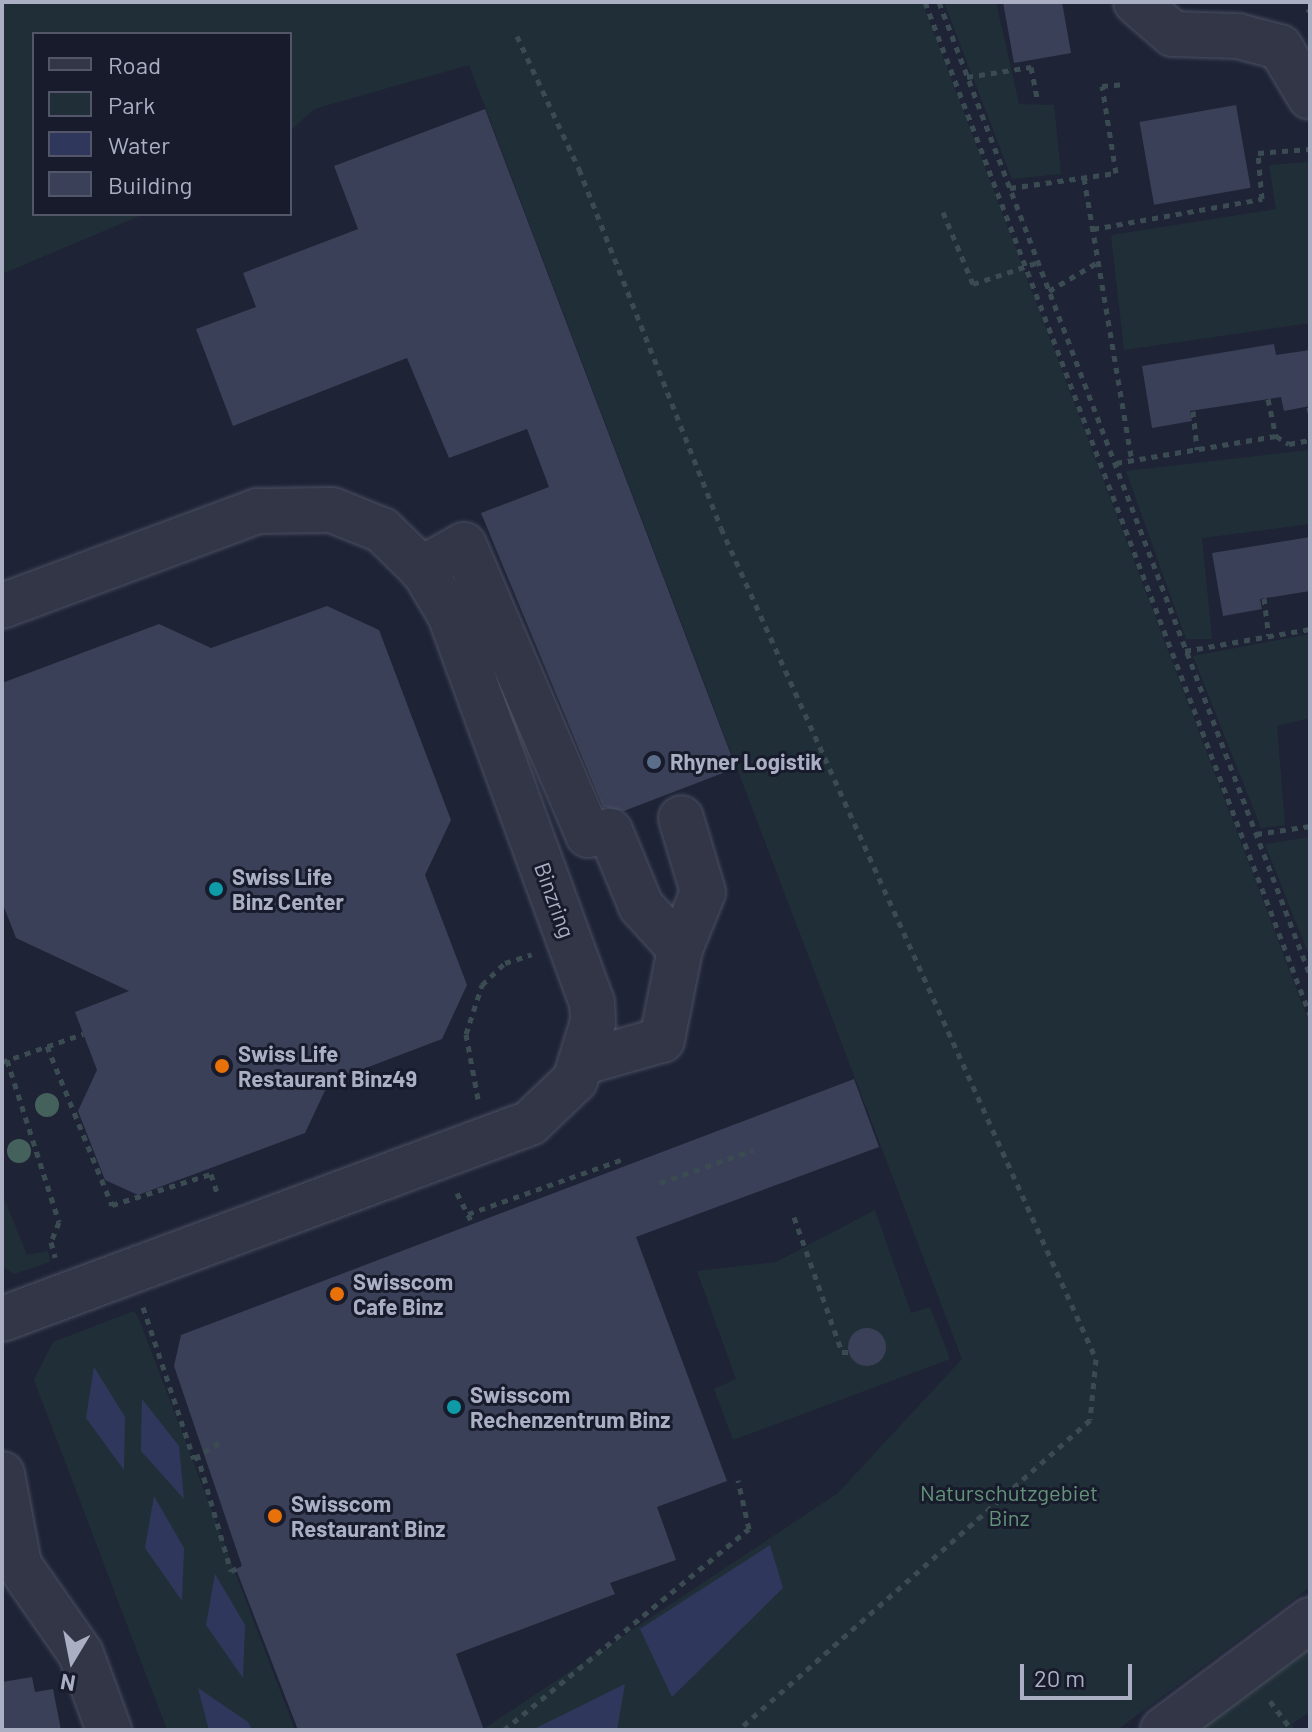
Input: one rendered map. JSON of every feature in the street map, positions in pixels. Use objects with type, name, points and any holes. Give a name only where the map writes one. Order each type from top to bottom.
[{"type":"street","points":[[1136,2],[1173,34],[1238,36],[1280,47],[1310,97]]},
{"type":"street","name":"Binzring","points":[[2,606],[282,507],[356,517],[382,530],[421,569],[450,615],[592,1002],[584,1062],[563,1097],[530,1123],[2,1319]]},
{"type":"street","points":[[421,569],[464,545],[588,835],[610,831],[641,906],[680,949]]},
{"type":"street","points":[[584,1062],[662,1040],[680,949],[703,892],[681,818]]},
{"type":"street","points":[[2,1474],[11,1567],[81,1654],[109,1730]]},
{"type":"street","points":[[1163,1730],[1310,1620]]},
{"type":"path","points":[[925,2],[1310,1015]]},
{"type":"path","points":[[939,2],[1310,975]]},
{"type":"path","points":[[517,36],[579,169],[721,528],[1096,1359],[1090,1420],[738,1730]]},
{"type":"path","points":[[967,77],[1031,67],[1037,99]]},
{"type":"path","points":[[1010,188],[1116,173],[1102,86],[1123,84]]},
{"type":"path","points":[[1093,229],[1262,199],[1258,153],[1310,149]]},
{"type":"path","points":[[1084,178],[1132,461]]},
{"type":"path","points":[[943,212],[973,284],[1039,262]]},
{"type":"path","points":[[1049,291],[1098,262]]},
{"type":"path","points":[[1268,399],[1276,436]]},
{"type":"path","points":[[1193,411],[1197,450]]},
{"type":"path","points":[[1115,463],[1276,436],[1289,444],[1310,440]]},
{"type":"path","points":[[1264,598],[1269,636]]},
{"type":"path","points":[[1184,651],[1310,629]]},
{"type":"path","points":[[1256,834],[1310,826]]},
{"type":"path","points":[[481,1112],[466,1034],[482,985],[505,963],[539,951]]},
{"type":"path","points":[[58,1266],[51,1242],[59,1222],[4,1061],[83,1034]]},
{"type":"path","points":[[47,1046],[112,1205],[211,1174],[221,1204]]},
{"type":"path","points":[[660,1183],[753,1150]]},
{"type":"path","points":[[468,1214],[623,1159]]},
{"type":"path","points":[[453,1183],[471,1221]]},
{"type":"path","points":[[794,1217],[842,1352],[849,1352]]},
{"type":"path","points":[[140,1299],[194,1459],[197,1453],[220,1442]]},
{"type":"path","points":[[197,1453],[231,1571],[242,1566]]},
{"type":"path","points":[[504,1730],[749,1529],[738,1480]]},
{"type":"green space","name":"Naturschutzgebiet Binz","points":[[2,2],[922,2],[1310,1025],[1310,1587],[1117,1730],[482,1730],[838,1493],[962,1359],[469,65],[314,109],[292,129],[292,32],[32,32],[32,216],[139,216],[2,274]]},
{"type":"green space","points":[[944,2],[996,2],[1019,104],[1054,105],[1061,174],[1012,179]]},
{"type":"green space","points":[[1308,162],[1310,323],[1124,350],[1111,235],[1276,209],[1269,165]]},
{"type":"green space","points":[[1310,450],[1310,524],[1202,538],[1212,639],[1186,639],[1126,471]]},
{"type":"green space","points":[[1310,634],[1310,718],[1277,726],[1285,825],[1261,828],[1193,656]]},
{"type":"green space","points":[[1310,837],[1310,958],[1265,844]]},
{"type":"green space","points":[[2,1193],[27,1255],[48,1251],[50,1262],[14,1274],[2,1266]]},
{"type":"green space","points":[[875,1210],[911,1313],[930,1307],[950,1359],[733,1440],[714,1389],[736,1379],[697,1271],[776,1262]]},
{"type":"green space","points":[[134,1311],[295,1730],[167,1730],[34,1380],[53,1342]]},
{"type":"green space","points":[[1310,1637],[1310,1712],[1292,1724],[1294,1730],[1184,1730]]},
{"type":"water","points":[[94,1367],[125,1417],[124,1470],[86,1418]]},
{"type":"water","points":[[142,1399],[179,1446],[184,1499],[141,1451]]},
{"type":"water","points":[[154,1496],[184,1548],[182,1601],[145,1548]]},
{"type":"water","points":[[770,1545],[783,1588],[672,1697],[640,1629]]},
{"type":"water","points":[[215,1574],[245,1625],[243,1678],[206,1625]]},
{"type":"water","points":[[625,1684],[617,1730],[532,1730]]},
{"type":"water","points":[[198,1688],[248,1722],[252,1730],[209,1730]]},
{"type":"building","points":[[1003,2],[1062,2],[1071,53],[1014,63]]},
{"type":"building","points":[[1236,105],[1251,188],[1154,205],[1139,122]]},
{"type":"building","points":[[485,109],[736,768],[624,811],[603,807],[481,513],[549,487],[527,429],[449,458],[407,358],[233,426],[196,329],[256,307],[243,273],[358,229],[334,166]]},
{"type":"building","points":[[1274,344],[1276,355],[1310,350],[1310,406],[1284,411],[1281,397],[1190,411],[1192,421],[1152,428],[1142,366]]},
{"type":"building","points":[[1310,537],[1310,591],[1260,599],[1262,609],[1223,616],[1212,553]]},
{"type":"building","name":"Swiss Life Binz Center","points":[[327,606],[379,630],[451,820],[425,875],[467,985],[442,1039],[329,1082],[305,1133],[138,1195],[105,1180],[78,1111],[97,1070],[75,1012],[129,991],[16,938],[2,902],[2,683],[159,624],[211,648]]},
{"type":"building","name":"Swisscom Rechenzentrum Binz","points":[[854,1079],[879,1147],[636,1237],[727,1481],[657,1507],[676,1560],[610,1583],[615,1594],[456,1654],[484,1730],[298,1730],[236,1569],[242,1566],[174,1366],[181,1335]]},
{"type":"building","points":[[867,1328],[880,1334],[886,1347],[880,1360],[867,1366],[854,1360],[848,1347],[854,1334]]},
{"type":"building","points":[[32,1677],[35,1692],[53,1689],[61,1730],[2,1730],[2,1682]]},
{"type":"place","name":"Rhyner Logistik","points":[[654,762]]},
{"type":"place","name":"Swiss Life Binz Center","points":[[216,889]]},
{"type":"place","name":"Swiss Life Restaurant Binz49","points":[[222,1066]]},
{"type":"place","name":"Swisscom Cafe Binz","points":[[337,1294]]},
{"type":"place","name":"Swisscom Rechenzentrum Binz","points":[[454,1407]]},
{"type":"place","name":"Swisscom Restaurant Binz","points":[[275,1516]]}]
